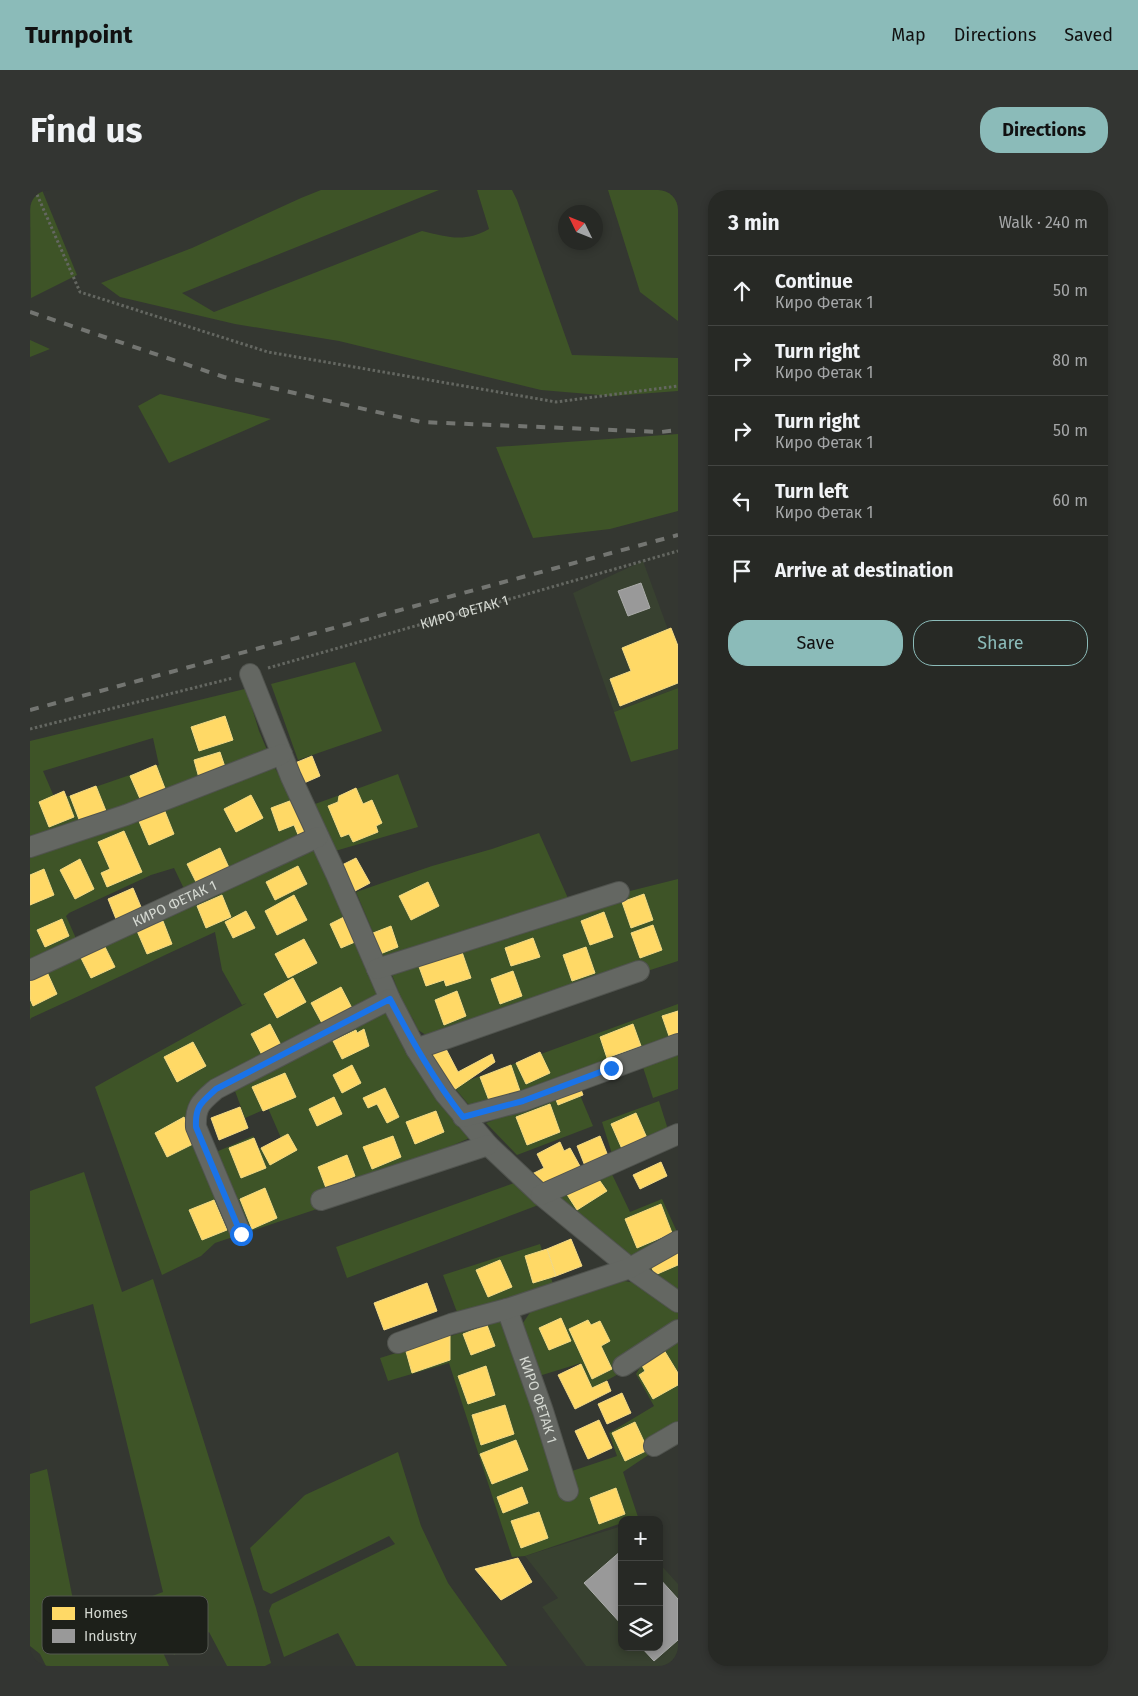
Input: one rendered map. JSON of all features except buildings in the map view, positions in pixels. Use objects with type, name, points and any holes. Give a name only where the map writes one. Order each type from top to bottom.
[{"type":"street","points":[[250,674],[282,754],[390,999],[416,1049],[445,1094],[488,1145],[541,1195],[630,1268],[678,1302]]},
{"type":"street","points":[[30,847],[126,815],[282,754]]},
{"type":"street","name":"КИРО ФЕТАК 1","points":[[30,970],[318,837]]},
{"type":"street","points":[[377,969],[619,892]]},
{"type":"street","points":[[416,1049],[639,971]]},
{"type":"street","points":[[241,1234],[196,1127],[196,1112],[202,1102],[216,1089],[390,999]]},
{"type":"street","points":[[463,1117],[523,1101],[678,1044]]},
{"type":"street","points":[[541,1195],[678,1134]]},
{"type":"street","points":[[321,1200],[488,1145]]},
{"type":"street","points":[[398,1344],[451,1324],[507,1309],[630,1268],[678,1241]]},
{"type":"street","name":"КИРО ФЕТАК 1","points":[[507,1309],[543,1411],[568,1491]]},
{"type":"street","points":[[623,1366],[678,1330]]},
{"type":"street","points":[[654,1446],[678,1432]]},
{"type":"path","points":[[35,190],[80,292],[268,352],[556,402],[678,386]]},
{"type":"path","name":"КИРО ФЕТАК 1","points":[[30,729],[250,674],[678,551]]},
{"type":"shaded area","points":[[643,561],[678,657],[678,688],[614,712],[573,593]]},
{"type":"shaded area","points":[[618,1527],[618,1651],[663,1651],[663,1567],[678,1584],[678,1666],[586,1666],[542,1607],[558,1598],[525,1556]]},
{"type":"green space","points":[[30,190],[42,190],[77,275],[31,298]]},
{"type":"green space","points":[[321,190],[439,190],[182,293],[214,312],[422,231],[456,238],[472,236],[489,229],[477,190],[512,190],[572,355],[678,358],[678,391],[612,396],[541,390],[339,341],[235,324],[120,297],[101,283],[192,248]]},
{"type":"green space","points":[[608,190],[678,190],[678,321],[640,292]]},
{"type":"green space","points":[[30,340],[50,349],[30,357]]},
{"type":"green space","points":[[160,394],[271,419],[169,463],[138,406]]},
{"type":"green space","points":[[678,434],[678,511],[610,529],[533,538],[496,447]]},
{"type":"green space","points":[[355,662],[382,731],[298,760],[271,684]]},
{"type":"green space","points":[[257,686],[262,704],[252,708],[270,757],[30,841],[30,741]],"holes":[[[153,738],[159,765],[55,799],[43,771]]]},
{"type":"green space","points":[[678,688],[678,749],[631,762],[614,712]]},
{"type":"green space","points":[[273,765],[300,810],[310,833],[187,895],[174,868],[151,875],[69,913],[66,916],[78,943],[30,966],[30,851]]},
{"type":"green space","points":[[398,774],[418,827],[335,851],[315,804]]},
{"type":"green space","points":[[539,833],[571,905],[537,908],[383,956],[356,892]]},
{"type":"green space","points":[[315,845],[386,999],[189,1102],[222,1197],[216,1152],[253,1136],[259,1149],[281,1138],[268,1108],[245,1118],[235,1091],[390,1008],[472,1137],[423,1158],[323,1207],[215,1243],[201,1256],[162,1275],[95,1087],[247,1003],[242,1005],[222,970],[215,932],[30,1020],[30,976]]},
{"type":"green space","points":[[678,879],[678,961],[638,974],[502,1011],[426,1035],[418,1030],[403,1004],[391,972],[622,893]]},
{"type":"green space","points":[[678,1004],[678,1041],[474,1111],[453,1086]]},
{"type":"green space","points":[[678,1049],[678,1089],[653,1098],[642,1064]]},
{"type":"green space","points":[[577,1088],[593,1126],[517,1155],[486,1123]]},
{"type":"green space","points":[[659,1101],[670,1136],[613,1157],[602,1122]]},
{"type":"green space","points":[[609,1168],[630,1212],[662,1199],[678,1234],[631,1257],[557,1197]]},
{"type":"green space","points":[[84,1172],[122,1292],[153,1279],[256,1608],[271,1663],[265,1666],[227,1666],[208,1633],[208,1596],[152,1596],[163,1592],[93,1304],[30,1324],[30,1191]]},
{"type":"green space","points":[[514,1183],[541,1204],[347,1278],[336,1247]]},
{"type":"green space","points":[[540,1244],[556,1293],[460,1320],[443,1275]]},
{"type":"green space","points":[[678,1246],[678,1289],[653,1274],[645,1261]]},
{"type":"green space","points":[[625,1281],[635,1283],[678,1311],[678,1329],[624,1371],[591,1389],[581,1363],[539,1376],[523,1323],[531,1311]]},
{"type":"green space","points":[[502,1320],[563,1474],[617,1456],[609,1433],[654,1406],[636,1374],[642,1364],[678,1341],[678,1435],[623,1472],[638,1516],[618,1516],[618,1524],[525,1556],[512,1557],[449,1363],[388,1381],[380,1358]]},
{"type":"green space","points":[[398,1452],[421,1526],[448,1583],[507,1666],[356,1666],[338,1633],[284,1657],[269,1611],[272,1604],[395,1544],[389,1536],[271,1594],[263,1590],[250,1548],[305,1495]]},
{"type":"green space","points":[[47,1469],[72,1596],[42,1596],[42,1654],[164,1654],[169,1666],[46,1666],[40,1654],[30,1646],[30,1474]]},
{"type":"railway","points":[[30,312],[224,377],[421,422],[661,432],[678,430]]},
{"type":"railway","points":[[30,710],[678,535]]},
{"type":"route","points":[[241,1234],[196,1127],[196,1112],[202,1102],[216,1089],[390,999],[416,1049],[445,1094],[463,1117],[523,1101],[611,1068]]}]
